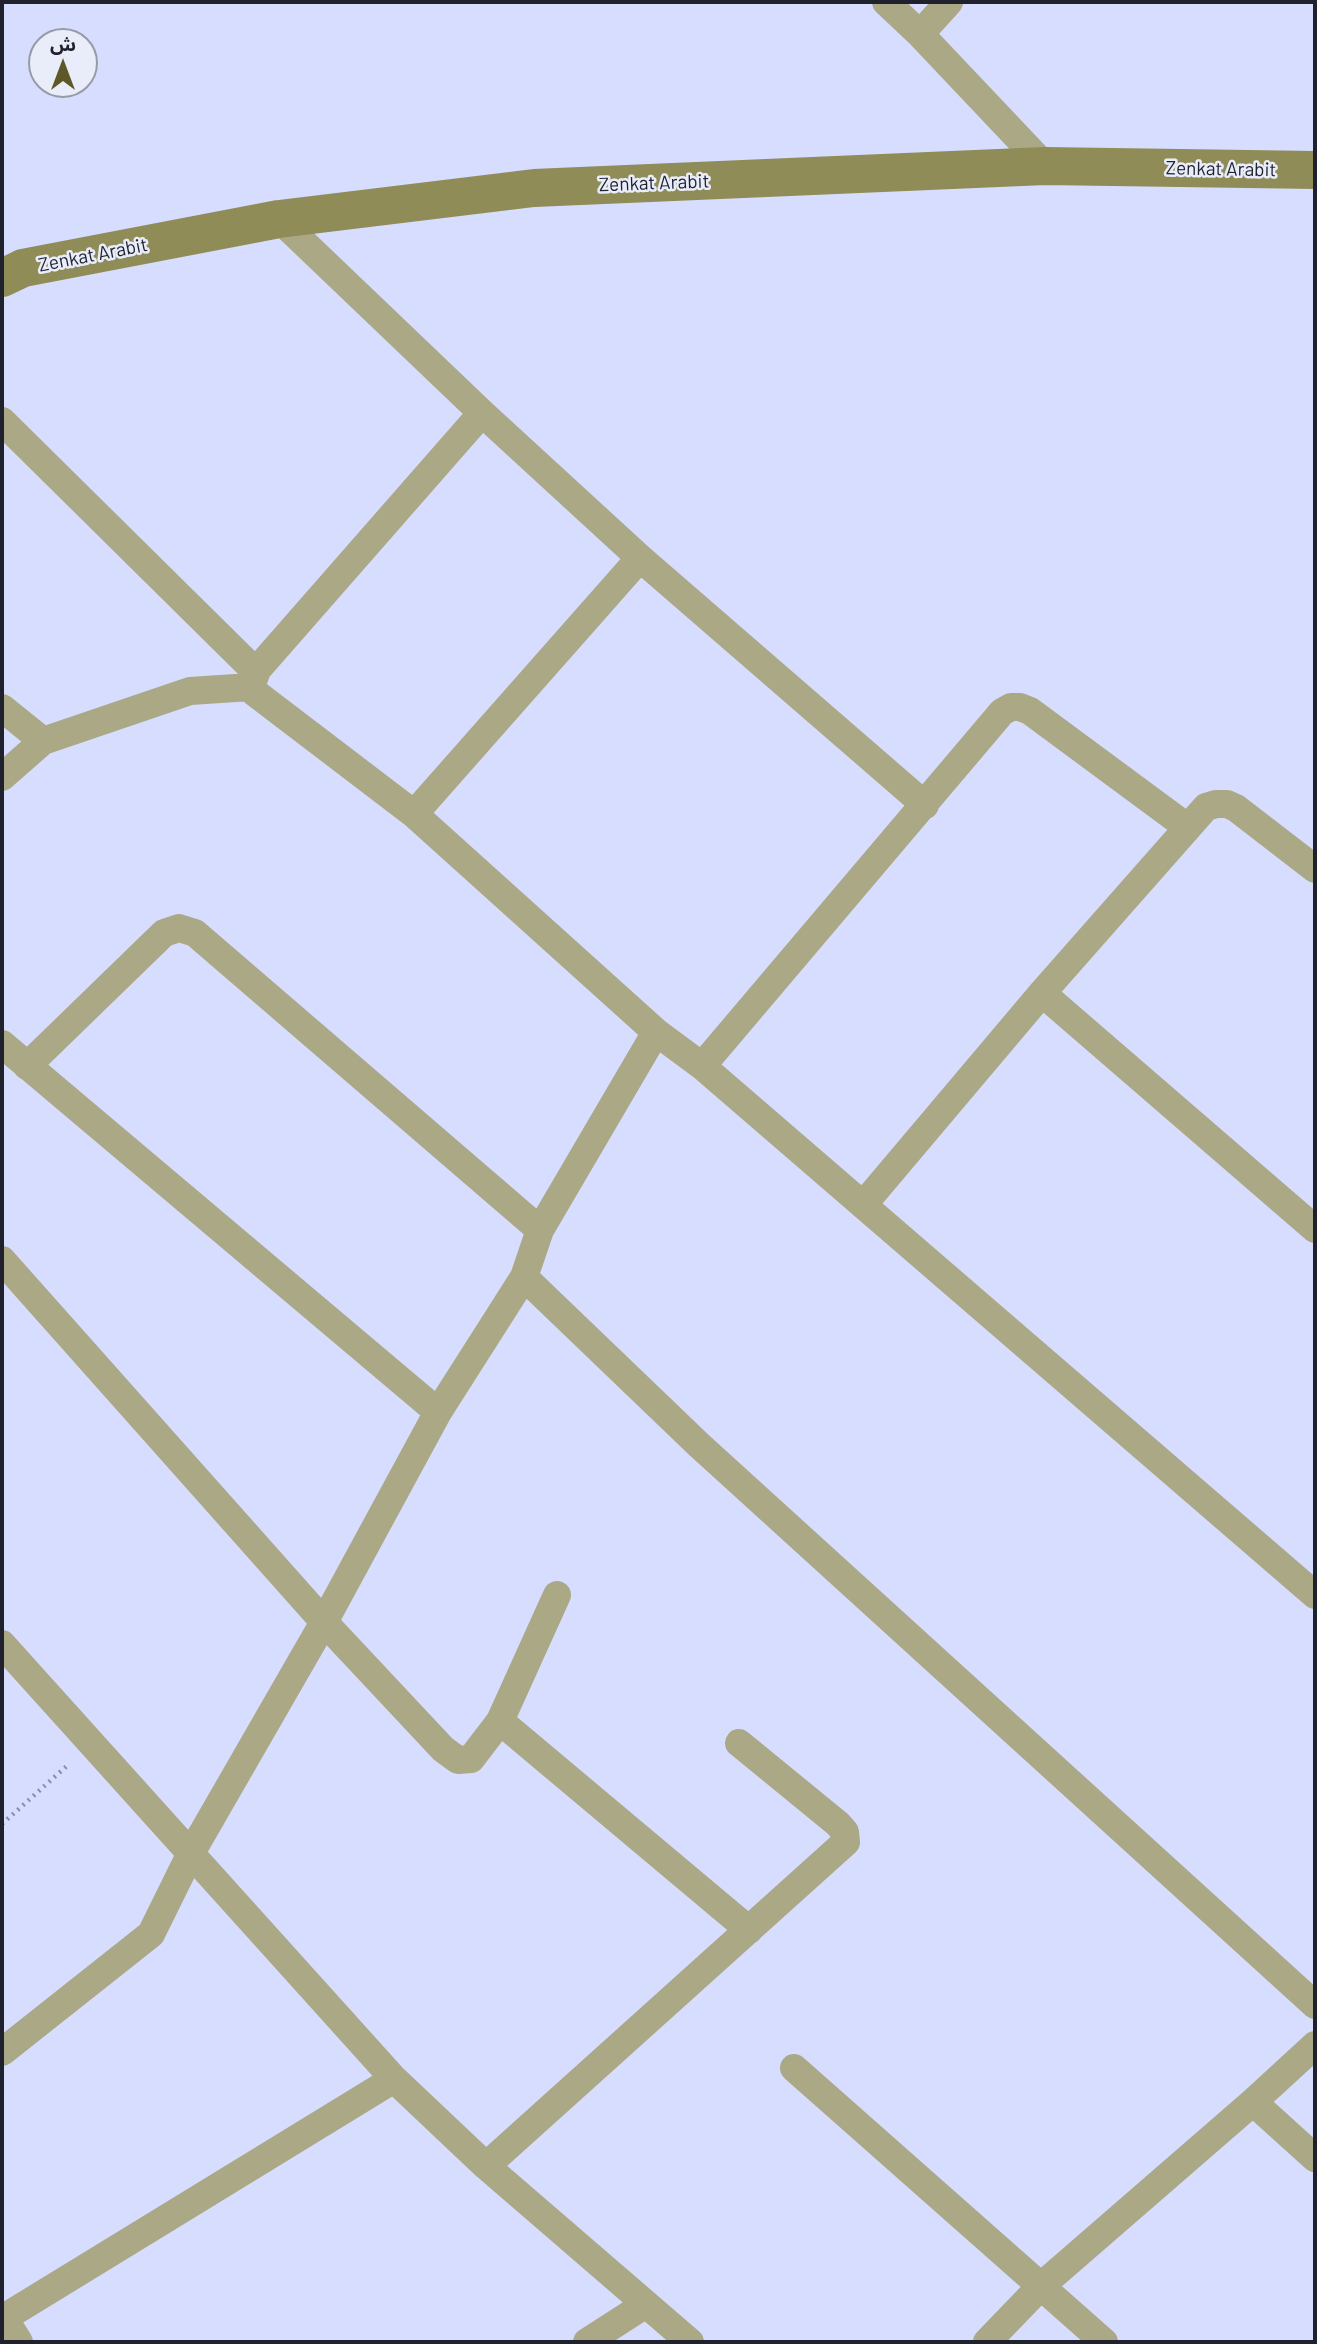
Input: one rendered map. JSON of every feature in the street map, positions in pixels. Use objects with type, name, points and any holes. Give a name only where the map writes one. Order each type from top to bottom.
[{"type":"street","points":[[886,2],[920,34],[1045,166]]},
{"type":"street","points":[[920,34],[949,2]]},
{"type":"street","name":"Zenkat Arabit","points":[[9,265],[279,219],[534,188],[1045,166],[1315,170]]},
{"type":"street","points":[[279,219],[482,413],[640,558],[925,805]]},
{"type":"street","points":[[2,777],[43,741],[191,691],[253,679],[482,413]]},
{"type":"street","points":[[2,421],[253,679],[414,814],[656,1032],[702,1066],[1315,1594]]},
{"type":"street","points":[[414,814],[640,558]]},
{"type":"street","points":[[702,1066],[1002,712],[1011,707],[1030,711],[1187,827]]},
{"type":"street","points":[[2,708],[43,741]]},
{"type":"street","points":[[863,1205],[1042,993],[1206,807],[1227,804],[1236,808],[1314,867]]},
{"type":"street","points":[[27,1066],[164,933],[179,928],[195,933],[540,1230]]},
{"type":"street","points":[[1042,993],[1315,1229]]},
{"type":"street","points":[[2,2052],[151,1934],[191,1853],[324,1622],[438,1412],[524,1277],[540,1230],[656,1032]]},
{"type":"street","points":[[2,1044],[438,1412]]},
{"type":"street","points":[[2,1260],[324,1622],[443,1749],[458,1760],[471,1759],[500,1721],[557,1595]]},
{"type":"street","points":[[524,1277],[710,1454],[1315,2005]]},
{"type":"street","points":[[2,1644],[394,2079],[486,2166],[690,2342]]},
{"type":"street","points":[[500,1721],[749,1930]]},
{"type":"street","points":[[486,2166],[846,1842],[845,1832],[738,1743]]},
{"type":"street","points":[[987,2342],[1041,2286],[1315,2045]]},
{"type":"street","points":[[794,2068],[1104,2342]]},
{"type":"street","points":[[19,2342],[2,2317],[394,2079]]},
{"type":"street","points":[[1253,2102],[1315,2158]]},
{"type":"street","points":[[587,2342],[646,2304]]},
{"type":"path","points":[[2,1824],[90,1744]]}]
